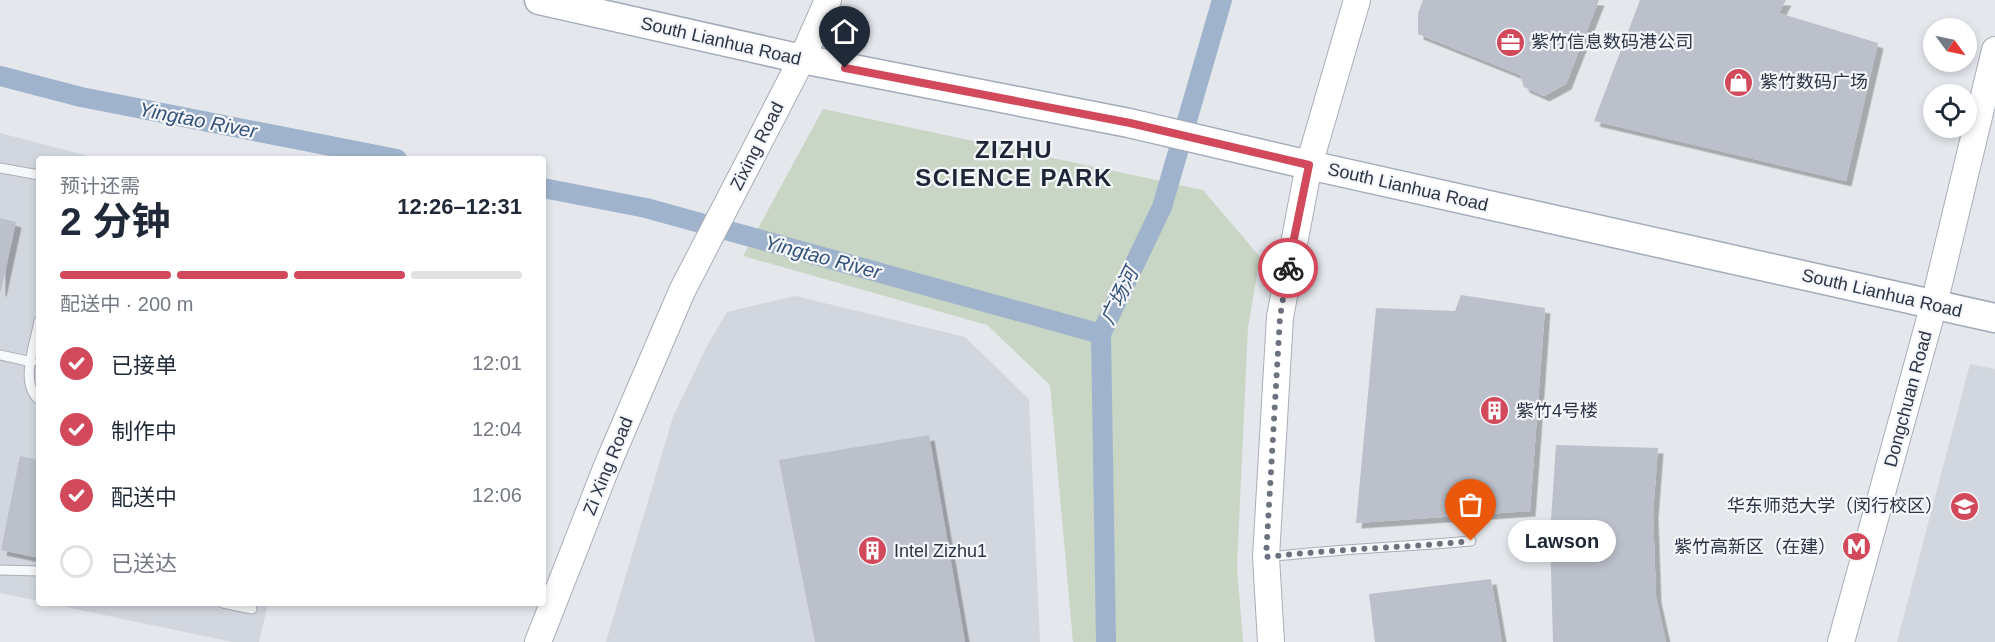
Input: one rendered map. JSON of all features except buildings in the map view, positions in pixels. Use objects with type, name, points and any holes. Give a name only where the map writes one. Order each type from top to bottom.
[{"type":"main road","name":"South Lianhua Road","points":[[539,0],[802,59],[1130,123],[1995,318]]},
{"type":"street","name":"Zixing Road","points":[[682,291],[802,59],[828,0]]},
{"type":"street","points":[[1271,642],[1266,557],[1280,317],[1309,165],[1356,0]]},
{"type":"street","name":"Dongchuan Road","points":[[1840,642],[1934,304],[1995,50]]},
{"type":"street","name":"Zi Xing Road","points":[[538,642],[607,466],[682,291]]},
{"type":"lane","points":[[0,168],[36,174]]},
{"type":"lane","points":[[36,339],[27,381],[30,391],[36,397]]},
{"type":"lane","points":[[0,355],[32,362]]},
{"type":"lane","points":[[1266,557],[1336,549],[1398,548],[1471,541]]},
{"type":"lane","points":[[0,570],[36,571]]},
{"type":"lane","points":[[238,606],[252,609]]},
{"type":"shaded area","points":[[0,133],[88,156],[36,156],[36,600],[0,593]]},
{"type":"shaded area","points":[[795,296],[965,337],[1029,399],[1040,642],[606,642],[673,417],[707,346],[727,312]]},
{"type":"shaded area","name":"华东师范大学（闵行校区）","points":[[1970,364],[1995,369],[1995,642],[1897,642]]},
{"type":"shaded area","points":[[60,606],[267,606],[259,642],[233,642]]},
{"type":"green space","points":[[823,109],[1203,190],[1260,257],[1248,327],[1237,566],[1243,642],[1073,642],[1050,385],[987,325],[743,256]]},
{"type":"waterway","name":"广场河","points":[[1106,642],[1101,334],[1162,207],[1222,0]]},
{"type":"waterway","name":"Yingtao River","points":[[0,76],[81,97],[382,156]]},
{"type":"waterway","name":"Yingtao River","points":[[546,189],[646,208],[1101,334]]},
{"type":"way so far","points":[[1288,268],[1280,317],[1266,557],[1336,549],[1398,548],[1471,541]]},
{"type":"place","name":"紫竹信息数码港公司","points":[[1510,42]]},
{"type":"place","name":"紫竹数码广场","points":[[1739,82]]},
{"type":"place","name":"紫竹4号楼","points":[[1495,411]]},
{"type":"place","name":"华东师范大学（闵行校区）","points":[[1964,506]]},
{"type":"place","name":"Lawson","points":[[1471,541]]},
{"type":"place","name":"紫竹高新区（在建）","points":[[1857,547]]},
{"type":"place","name":"Intel Zizhu1","points":[[873,551]]},
{"type":"district","name":"ZIZHU SCIENCE PARK","points":[[1014,164]]},
{"type":"route","points":[[845,68],[1130,123],[1309,165],[1288,268]]}]
